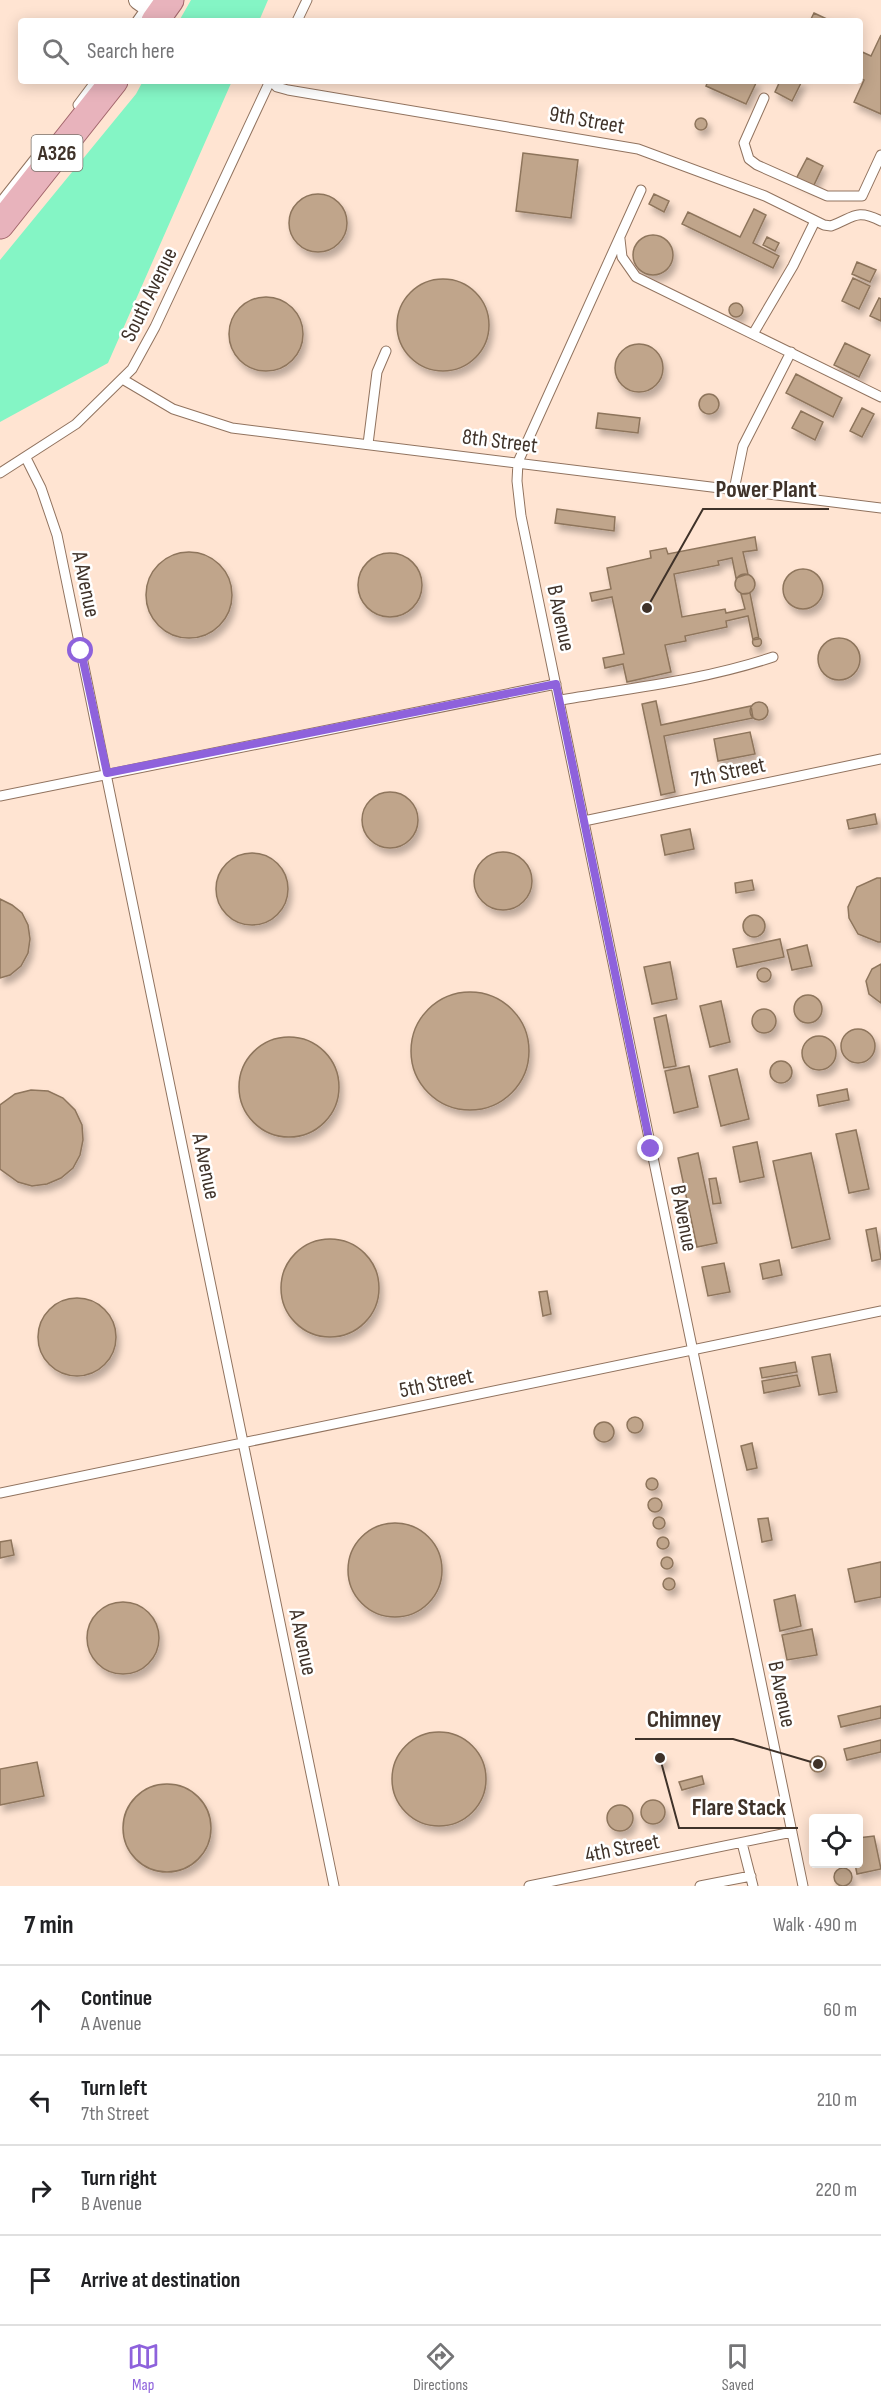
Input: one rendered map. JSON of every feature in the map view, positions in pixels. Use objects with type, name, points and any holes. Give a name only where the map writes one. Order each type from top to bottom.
[{"type":"main road","name":"A326","points":[[0,225],[112,84]]},
{"type":"lane","points":[[298,18],[307,0]]},
{"type":"lane","points":[[72,113],[94,84]]},
{"type":"lane","name":"South Avenue","points":[[0,473],[76,424],[124,380],[155,327],[269,84]]},
{"type":"lane","name":"9th Street","points":[[274,84],[288,90],[629,147],[765,196],[815,221],[831,226],[849,216],[861,213],[881,220]]},
{"type":"lane","points":[[764,98],[744,143],[749,159],[757,165],[827,196],[862,196],[881,155]]},
{"type":"lane","points":[[0,203],[50,140]]},
{"type":"lane","name":"B Avenue","points":[[642,190],[518,462],[517,481],[521,516],[803,1886]]},
{"type":"lane","points":[[753,334],[793,266],[815,221]]},
{"type":"lane","points":[[621,235],[622,257],[636,277],[881,397]]},
{"type":"lane","points":[[368,444],[377,372],[386,351]]},
{"type":"lane","points":[[734,490],[743,446],[790,352]]},
{"type":"lane","name":"8th Street","points":[[124,380],[163,405],[216,423],[881,508]]},
{"type":"lane","name":"A Avenue","points":[[26,458],[41,488],[55,530],[107,773],[334,1886]]},
{"type":"lane","points":[[560,700],[689,680],[731,671],[774,657]]},
{"type":"lane","points":[[0,796],[556,684]]},
{"type":"lane","name":"7th Street","points":[[584,820],[881,759]]},
{"type":"lane","name":"5th Street","points":[[0,1493],[881,1311]]},
{"type":"lane","name":"4th Street","points":[[530,1886],[792,1833]]},
{"type":"lane","points":[[742,1843],[753,1886]]},
{"type":"lane","points":[[699,1886],[751,1876]]},
{"type":"green space","points":[[191,0],[268,0],[260,18],[181,18]]},
{"type":"green space","points":[[141,84],[231,84],[108,363],[0,422],[0,260],[136,94]]},
{"type":"building","points":[[814,13],[825,18],[812,18]]},
{"type":"building","points":[[881,35],[881,114],[854,102],[864,80],[863,52],[871,56]]},
{"type":"building","points":[[707,84],[756,84],[746,104],[706,86]]},
{"type":"building","points":[[779,84],[800,84],[792,101],[775,92]]},
{"type":"building","points":[[703,118],[706,119],[706,129],[699,130],[696,129],[695,122],[696,119]]},
{"type":"building","points":[[523,153],[578,160],[571,218],[516,211]]},
{"type":"building","points":[[807,158],[823,166],[813,187],[796,179]]},
{"type":"building","points":[[312,194],[324,194],[339,202],[347,217],[347,229],[339,244],[324,252],[312,252],[297,244],[289,229],[289,217],[297,202]]},
{"type":"building","points":[[654,194],[669,201],[664,212],[649,204]]},
{"type":"building","points":[[754,209],[766,215],[753,243],[779,256],[773,268],[682,224],[688,212],[740,237]]},
{"type":"building","points":[[653,235],[667,241],[673,255],[667,269],[653,275],[639,269],[633,255],[639,241]]},
{"type":"building","points":[[767,237],[779,243],[775,251],[763,245]]},
{"type":"building","points":[[857,262],[876,270],[870,282],[852,274]]},
{"type":"building","points":[[853,278],[870,286],[859,309],[842,301]]},
{"type":"building","points":[[443,279],[460,283],[475,293],[485,308],[489,325],[485,342],[475,357],[460,367],[443,371],[426,367],[411,357],[401,342],[397,325],[401,308],[411,293],[426,283]]},
{"type":"building","points":[[266,297],[287,303],[297,313],[303,334],[297,355],[287,365],[266,371],[245,365],[235,355],[229,334],[235,313],[245,303]]},
{"type":"building","points":[[879,298],[881,299],[881,321],[870,316]]},
{"type":"building","points":[[736,303],[741,305],[743,310],[741,315],[736,317],[731,315],[729,310],[731,305]]},
{"type":"building","points":[[845,343],[870,355],[859,377],[834,365]]},
{"type":"building","points":[[634,344],[644,344],[656,351],[663,363],[663,373],[656,385],[644,392],[634,392],[619,381],[615,373],[615,363],[626,348]]},
{"type":"building","points":[[796,374],[842,398],[833,417],[786,393]]},
{"type":"building","points":[[705,394],[713,394],[719,400],[719,408],[713,414],[705,414],[699,408],[699,400]]},
{"type":"building","points":[[862,408],[874,414],[862,437],[850,431]]},
{"type":"building","points":[[801,411],[823,422],[815,440],[792,428]]},
{"type":"building","points":[[598,413],[640,418],[638,433],[596,428]]},
{"type":"building","points":[[557,509],[615,517],[614,531],[555,523]]},
{"type":"building","points":[[755,537],[757,550],[743,552],[748,574],[736,578],[732,558],[718,561],[719,565],[674,574],[682,617],[725,609],[726,613],[745,609],[741,594],[750,593],[759,639],[753,640],[748,616],[726,621],[727,627],[685,636],[686,641],[665,645],[671,672],[627,682],[623,664],[605,668],[603,658],[624,654],[612,597],[592,601],[590,593],[611,589],[607,568],[651,558],[650,551],[666,548],[668,554]]},
{"type":"building","points":[[189,552],[213,559],[225,571],[232,595],[225,619],[213,631],[189,638],[165,631],[153,619],[146,595],[153,571],[165,559]]},
{"type":"building","points":[[390,553],[408,559],[416,567],[422,585],[416,603],[408,611],[390,617],[372,611],[364,603],[358,585],[364,567],[372,559]]},
{"type":"building","points":[[803,569],[817,575],[823,589],[817,603],[803,609],[789,603],[783,589],[789,575]]},
{"type":"building","points":[[741,574],[749,574],[755,580],[755,588],[749,594],[741,594],[735,588],[735,580]]},
{"type":"building","points":[[757,638],[761,642],[757,646],[753,642]]},
{"type":"building","points":[[839,638],[854,644],[860,659],[854,674],[839,680],[824,674],[818,659],[824,644]]},
{"type":"building","points":[[656,701],[661,725],[751,706],[753,718],[664,736],[675,792],[661,795],[642,704]]},
{"type":"building","points":[[759,702],[765,705],[768,711],[765,717],[759,720],[753,717],[750,711],[753,705]]},
{"type":"building","points":[[750,732],[755,754],[718,761],[714,739]]},
{"type":"building","points":[[390,792],[401,794],[410,800],[416,809],[418,820],[416,831],[410,840],[401,846],[390,848],[379,846],[370,840],[364,831],[362,820],[364,809],[370,800],[379,794]]},
{"type":"building","points":[[875,814],[877,824],[849,829],[847,820]]},
{"type":"building","points":[[690,829],[694,849],[665,855],[661,835]]},
{"type":"building","points":[[503,852],[519,857],[527,865],[532,881],[527,897],[519,905],[503,910],[487,905],[479,897],[474,881],[479,865],[487,857]]},
{"type":"building","points":[[252,853],[272,859],[282,869],[288,889],[282,909],[272,919],[252,925],[232,919],[222,909],[216,889],[222,869],[232,859]]},
{"type":"building","points":[[881,878],[881,942],[858,934],[849,918],[848,907],[857,887]]},
{"type":"building","points":[[752,880],[754,890],[736,893],[735,883]]},
{"type":"building","points":[[0,899],[22,913],[28,925],[30,939],[28,953],[21,966],[10,975],[0,978]]},
{"type":"building","points":[[754,915],[764,922],[765,926],[758,936],[754,937],[744,930],[743,926],[750,916]]},
{"type":"building","points":[[780,939],[784,957],[737,967],[733,949]]},
{"type":"building","points":[[807,945],[812,966],[792,970],[787,950]]},
{"type":"building","points":[[670,962],[677,999],[652,1004],[644,967]]},
{"type":"building","points":[[881,964],[881,1003],[869,994],[866,981],[872,969]]},
{"type":"building","points":[[764,968],[769,970],[771,975],[769,980],[764,982],[759,980],[757,975],[759,970]]},
{"type":"building","points":[[470,992],[481,993],[503,1002],[519,1018],[528,1040],[528,1062],[519,1084],[503,1100],[481,1109],[470,1110],[459,1109],[437,1100],[421,1084],[412,1062],[411,1051],[412,1040],[421,1018],[437,1002],[459,993]]},
{"type":"building","points":[[808,995],[818,999],[822,1009],[818,1019],[808,1023],[798,1019],[794,1009],[798,999]]},
{"type":"building","points":[[721,1001],[730,1042],[710,1047],[700,1006]]},
{"type":"building","points":[[764,1009],[773,1012],[776,1021],[773,1030],[764,1033],[755,1030],[752,1021],[755,1012]]},
{"type":"building","points":[[666,1015],[676,1066],[664,1068],[654,1018]]},
{"type":"building","points":[[858,1029],[870,1034],[875,1046],[870,1058],[858,1063],[846,1058],[841,1046],[846,1034]]},
{"type":"building","points":[[819,1036],[831,1041],[836,1053],[831,1065],[819,1070],[807,1065],[802,1053],[807,1041]]},
{"type":"building","points":[[279,1037],[299,1037],[325,1051],[336,1068],[339,1087],[336,1106],[325,1123],[299,1137],[279,1137],[261,1129],[247,1115],[239,1097],[239,1077],[247,1059],[261,1045]]},
{"type":"building","points":[[781,1061],[789,1064],[792,1072],[789,1080],[781,1083],[773,1080],[770,1072],[773,1064]]},
{"type":"building","points":[[689,1066],[698,1107],[674,1113],[665,1071]]},
{"type":"building","points":[[737,1069],[749,1119],[721,1126],[709,1076]]},
{"type":"building","points":[[847,1089],[849,1100],[819,1106],[817,1095]]},
{"type":"building","points":[[31,1090],[48,1091],[63,1098],[75,1110],[82,1125],[83,1140],[80,1155],[73,1168],[61,1178],[47,1184],[32,1186],[18,1182],[0,1169],[0,1105],[15,1094]]},
{"type":"building","points":[[856,1130],[869,1189],[849,1193],[836,1134]]},
{"type":"building","points":[[757,1142],[764,1177],[740,1182],[733,1147]]},
{"type":"building","points":[[698,1153],[717,1243],[697,1247],[678,1158]]},
{"type":"building","points":[[811,1153],[830,1239],[792,1248],[773,1161]]},
{"type":"building","points":[[716,1178],[721,1203],[713,1204],[709,1179]]},
{"type":"building","points":[[876,1228],[881,1259],[872,1261],[866,1230]]},
{"type":"building","points":[[330,1239],[340,1240],[357,1247],[371,1261],[378,1278],[378,1298],[371,1315],[357,1329],[340,1336],[330,1337],[320,1336],[303,1329],[289,1315],[282,1298],[281,1288],[282,1278],[289,1261],[303,1247],[320,1240]]},
{"type":"building","points":[[779,1260],[782,1275],[763,1279],[760,1264]]},
{"type":"building","points":[[724,1263],[730,1292],[708,1296],[702,1267]]},
{"type":"building","points":[[547,1291],[551,1314],[543,1316],[539,1292]]},
{"type":"building","points":[[77,1298],[92,1301],[104,1310],[113,1322],[116,1337],[113,1352],[104,1364],[92,1373],[77,1376],[62,1373],[50,1364],[41,1352],[38,1337],[41,1322],[50,1310],[62,1301]]},
{"type":"building","points":[[830,1354],[837,1392],[819,1395],[812,1357]]},
{"type":"building","points":[[795,1362],[797,1372],[762,1378],[760,1368]]},
{"type":"building","points":[[797,1375],[800,1386],[764,1393],[762,1381]]},
{"type":"building","points":[[632,1417],[638,1417],[643,1425],[641,1431],[632,1433],[627,1428],[627,1422]]},
{"type":"building","points":[[604,1422],[611,1425],[614,1432],[611,1439],[604,1442],[597,1439],[594,1432],[597,1425]]},
{"type":"building","points":[[752,1443],[757,1468],[747,1470],[741,1446]]},
{"type":"building","points":[[654,1478],[658,1484],[654,1490],[650,1490],[646,1482]]},
{"type":"building","points":[[655,1498],[660,1500],[662,1505],[660,1510],[655,1512],[650,1510],[648,1505],[650,1500]]},
{"type":"building","points":[[661,1517],[665,1523],[661,1529],[657,1529],[653,1521]]},
{"type":"building","points":[[768,1518],[772,1540],[762,1542],[758,1519]]},
{"type":"building","points":[[395,1523],[413,1527],[428,1537],[438,1552],[442,1570],[438,1588],[428,1603],[413,1613],[395,1617],[377,1613],[362,1603],[352,1588],[348,1570],[352,1552],[362,1537],[377,1527]]},
{"type":"building","points":[[665,1537],[669,1543],[665,1549],[661,1549],[657,1541]]},
{"type":"building","points":[[11,1540],[14,1555],[0,1558],[0,1542]]},
{"type":"building","points":[[669,1557],[673,1563],[669,1569],[665,1569],[661,1561]]},
{"type":"building","points":[[881,1562],[881,1597],[855,1602],[848,1569]]},
{"type":"building","points":[[671,1578],[675,1584],[671,1590],[667,1590],[663,1582]]},
{"type":"building","points":[[795,1595],[801,1626],[780,1631],[774,1600]]},
{"type":"building","points":[[130,1602],[149,1612],[157,1624],[159,1638],[157,1652],[149,1664],[137,1672],[116,1674],[97,1664],[89,1652],[87,1631],[97,1612],[109,1604]]},
{"type":"building","points":[[812,1629],[817,1655],[787,1660],[782,1635]]},
{"type":"building","points":[[881,1706],[881,1718],[841,1727],[838,1716]]},
{"type":"building","points":[[439,1732],[457,1735],[472,1746],[483,1761],[486,1779],[483,1797],[472,1812],[457,1823],[439,1826],[421,1823],[406,1812],[395,1797],[392,1779],[395,1761],[406,1746],[421,1735]]},
{"type":"building","points":[[881,1740],[881,1752],[847,1760],[844,1749]]},
{"type":"building","points":[[660,1755],[664,1759],[660,1763],[656,1759]]},
{"type":"building","points":[[818,1756],[826,1764],[818,1772],[810,1764]]},
{"type":"building","points":[[37,1762],[44,1796],[0,1805],[0,1769]]},
{"type":"building","points":[[702,1776],[704,1784],[682,1790],[679,1782]]},
{"type":"building","points":[[167,1784],[184,1787],[198,1797],[208,1811],[211,1828],[208,1845],[198,1859],[184,1869],[167,1872],[150,1869],[136,1859],[126,1845],[123,1828],[126,1811],[136,1797],[150,1787]]},
{"type":"building","points":[[648,1800],[658,1800],[665,1807],[665,1817],[658,1824],[648,1824],[641,1817],[641,1807]]},
{"type":"building","points":[[620,1805],[629,1809],[633,1818],[629,1827],[620,1831],[611,1827],[607,1818],[611,1809]]},
{"type":"building","points":[[874,1836],[881,1869],[857,1874],[856,1868],[863,1868],[863,1837]]},
{"type":"building","points":[[843,1868],[851,1874],[849,1883],[843,1886],[837,1883],[834,1877],[837,1871]]},
{"type":"place","name":"Power Plant","points":[[647,608]]},
{"type":"place","name":"Flare Stack","points":[[660,1758]]},
{"type":"place","name":"Chimney","points":[[818,1764]]},
{"type":"route","points":[[81,651],[107,773],[556,684],[651,1149]]}]
